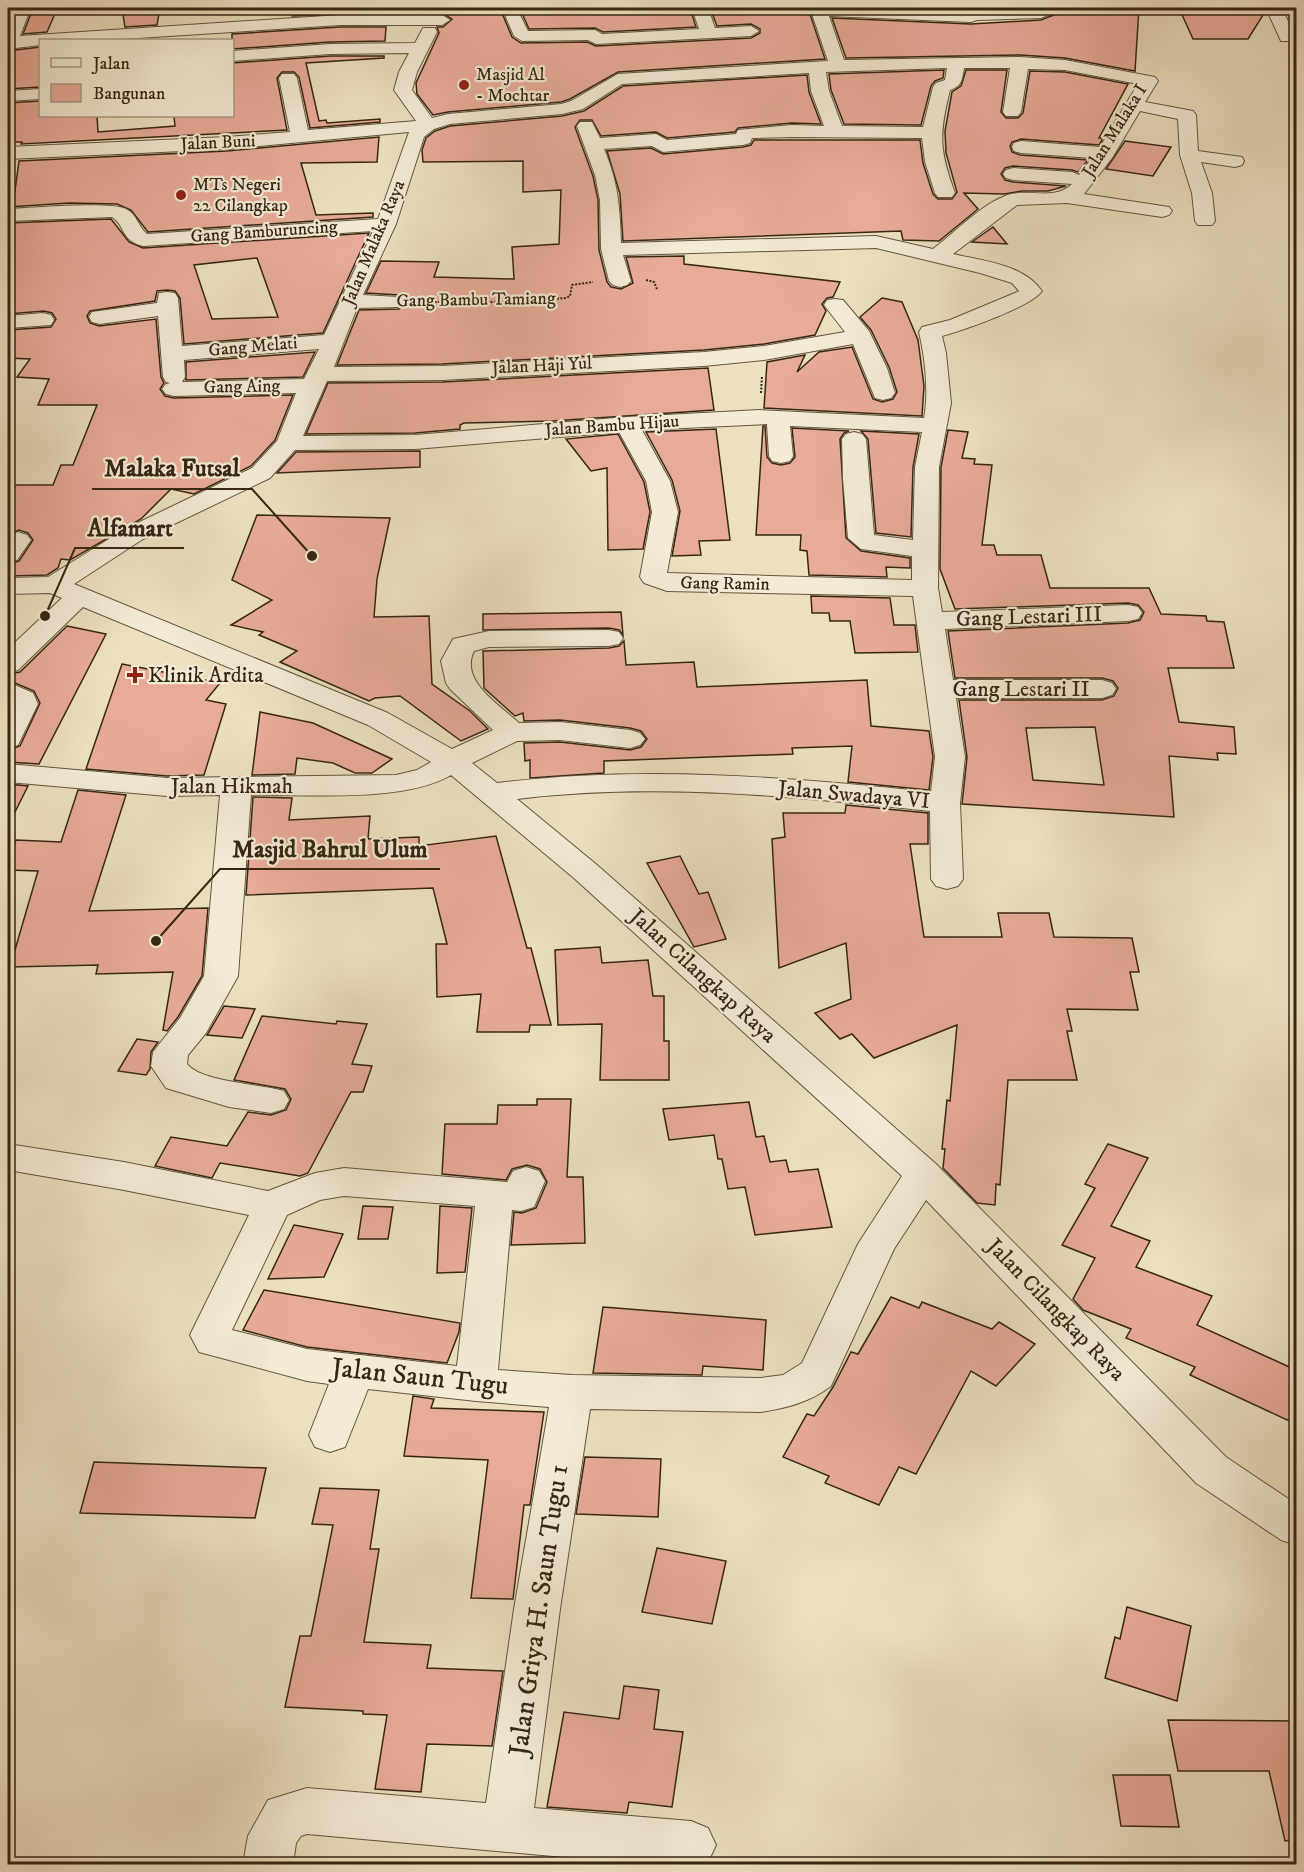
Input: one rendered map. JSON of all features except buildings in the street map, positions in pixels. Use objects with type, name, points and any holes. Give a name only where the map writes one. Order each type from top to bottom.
[{"type":"street","points":[[27,8],[21,13],[8,43],[39,41]]},
{"type":"street","points":[[512,8],[509,9],[522,36],[595,37],[751,31]]},
{"type":"street","points":[[700,8],[709,33]]},
{"type":"street","points":[[607,68],[826,66],[837,63],[818,9],[876,14],[1041,13],[1052,8]]},
{"type":"street","points":[[219,11],[231,39]]},
{"type":"street","points":[[945,193],[932,158],[930,133],[942,87],[953,83],[972,13]]},
{"type":"street","points":[[67,39],[445,14]]},
{"type":"street","points":[[445,14],[430,32],[421,48],[408,72],[403,90],[428,124],[448,119],[562,109],[577,105],[607,68]]},
{"type":"street","points":[[589,17],[607,68]]},
{"type":"street","points":[[235,56],[330,49],[421,48]]},
{"type":"street","name":"Jalan Malaka I","points":[[826,66],[963,52],[1020,62],[1084,67],[1158,83],[1134,105],[1086,180],[1067,197],[1031,198],[1008,202],[939,255]]},
{"type":"street","points":[[1012,112],[1020,62]]},
{"type":"street","points":[[826,66],[820,91],[835,132]]},
{"type":"street","points":[[288,78],[300,137]]},
{"type":"street","points":[[8,96],[39,94]]},
{"type":"street","points":[[577,105],[595,144],[610,200],[611,249],[620,281]]},
{"type":"street","points":[[1134,105],[1184,107],[1189,155],[1202,193],[1205,221]]},
{"type":"street","name":"Jalan Buni","points":[[8,153],[226,143],[428,124]]},
{"type":"street","name":"Jalan Malaka Raya","points":[[8,664],[66,591],[134,534],[261,473],[288,443],[349,302],[386,224],[416,135],[428,124]]},
{"type":"street","points":[[595,144],[656,141],[663,146],[743,139],[745,135],[751,134],[930,133]]},
{"type":"street","points":[[1021,147],[1104,153]]},
{"type":"street","points":[[1189,155],[1235,161]]},
{"type":"street","points":[[1013,174],[1086,180]]},
{"type":"street","points":[[1067,197],[1162,212]]},
{"type":"street","name":"Gang Bamburuncing","points":[[8,215],[114,211],[125,215],[132,232],[143,240],[386,224]]},
{"type":"street","points":[[611,249],[876,242],[939,255]]},
{"type":"street","name":"Jalan Swadaya VI","points":[[491,793],[619,781],[820,790],[945,803],[950,757],[925,588],[927,467],[939,403],[935,353],[930,332],[958,325],[1023,298],[1031,291],[1019,279],[939,255]]},
{"type":"street","name":"Gang Bambu Tamiang","points":[[349,302],[391,302]]},
{"type":"street","points":[[100,317],[167,303],[173,354]]},
{"type":"street","points":[[835,305],[861,336],[876,366],[883,393]]},
{"type":"street","points":[[8,322],[43,320]]},
{"type":"street","name":"Jalan Haji Yul","points":[[315,380],[704,359],[764,353],[861,336]]},
{"type":"street","name":"Gang Melati","points":[[173,354],[333,341]]},
{"type":"street","name":"Gang Aing","points":[[173,354],[170,396],[315,380]]},
{"type":"street","points":[[768,419],[781,456]]},
{"type":"street","name":"Jalan Bambu Hijau","points":[[288,443],[416,441],[627,424],[768,419],[935,426]]},
{"type":"street","name":"Gang Ramin","points":[[627,424],[658,481],[665,512],[653,577],[658,581],[925,588]]},
{"type":"street","points":[[854,439],[855,479],[861,538],[870,544],[924,549]]},
{"type":"street","name":"Jalan Cilangkap Raya","points":[[8,586],[66,591],[378,719],[453,762],[586,872],[923,1174],[1210,1470],[1296,1527]]},
{"type":"street","name":"Gang Lestari III","points":[[929,621],[1128,613]]},
{"type":"street","points":[[609,638],[489,639],[463,645],[455,661],[460,683],[512,732],[560,732],[630,739]]},
{"type":"street","name":"Gang Lestari II","points":[[939,689],[1102,689]]},
{"type":"street","points":[[8,691],[23,699],[24,704],[8,739]]},
{"type":"street","name":"Jalan Hikmah","points":[[8,773],[167,787],[396,784],[428,776],[512,732]]},
{"type":"street","points":[[236,787],[221,976],[195,1025],[171,1052],[169,1066],[179,1079],[229,1094],[271,1100]]},
{"type":"street","points":[[945,803],[947,879]]},
{"type":"street","points":[[8,1157],[124,1176],[272,1206],[300,1191],[324,1183],[510,1187],[476,1384]]},
{"type":"street","name":"Jalan Saun Tugu","points":[[272,1206],[210,1335],[210,1338],[217,1343],[307,1365],[476,1384],[572,1392],[760,1395],[788,1392],[800,1388],[817,1374],[877,1244],[923,1174]]},
{"type":"street","points":[[330,1435],[354,1371]]},
{"type":"street","name":"Jalan Griya H. Saun Tugu 1","points":[[507,1829],[537,1609],[572,1392]]},
{"type":"street","points":[[268,1864],[273,1836],[285,1817],[307,1811],[691,1845]]},
{"type":"path","name":"Gang Bambu Tamiang","points":[[391,302],[504,303],[566,298],[570,296],[574,284],[620,281],[651,280],[657,289]]},
{"type":"path","points":[[764,353],[768,419]]},
{"type":"place","name":"Masjid Al - Mochtar","points":[[464,85]]},
{"type":"place","name":"MTs Negeri 22 Cilangkap","points":[[181,195]]},
{"type":"place","name":"Malaka Futsal","points":[[312,556]]},
{"type":"place","name":"Alfamart","points":[[45,616]]},
{"type":"place","name":"Klinik Ardita","points":[[135,675]]},
{"type":"place","name":"Masjid Bahrul Ulum","points":[[156,941]]}]
